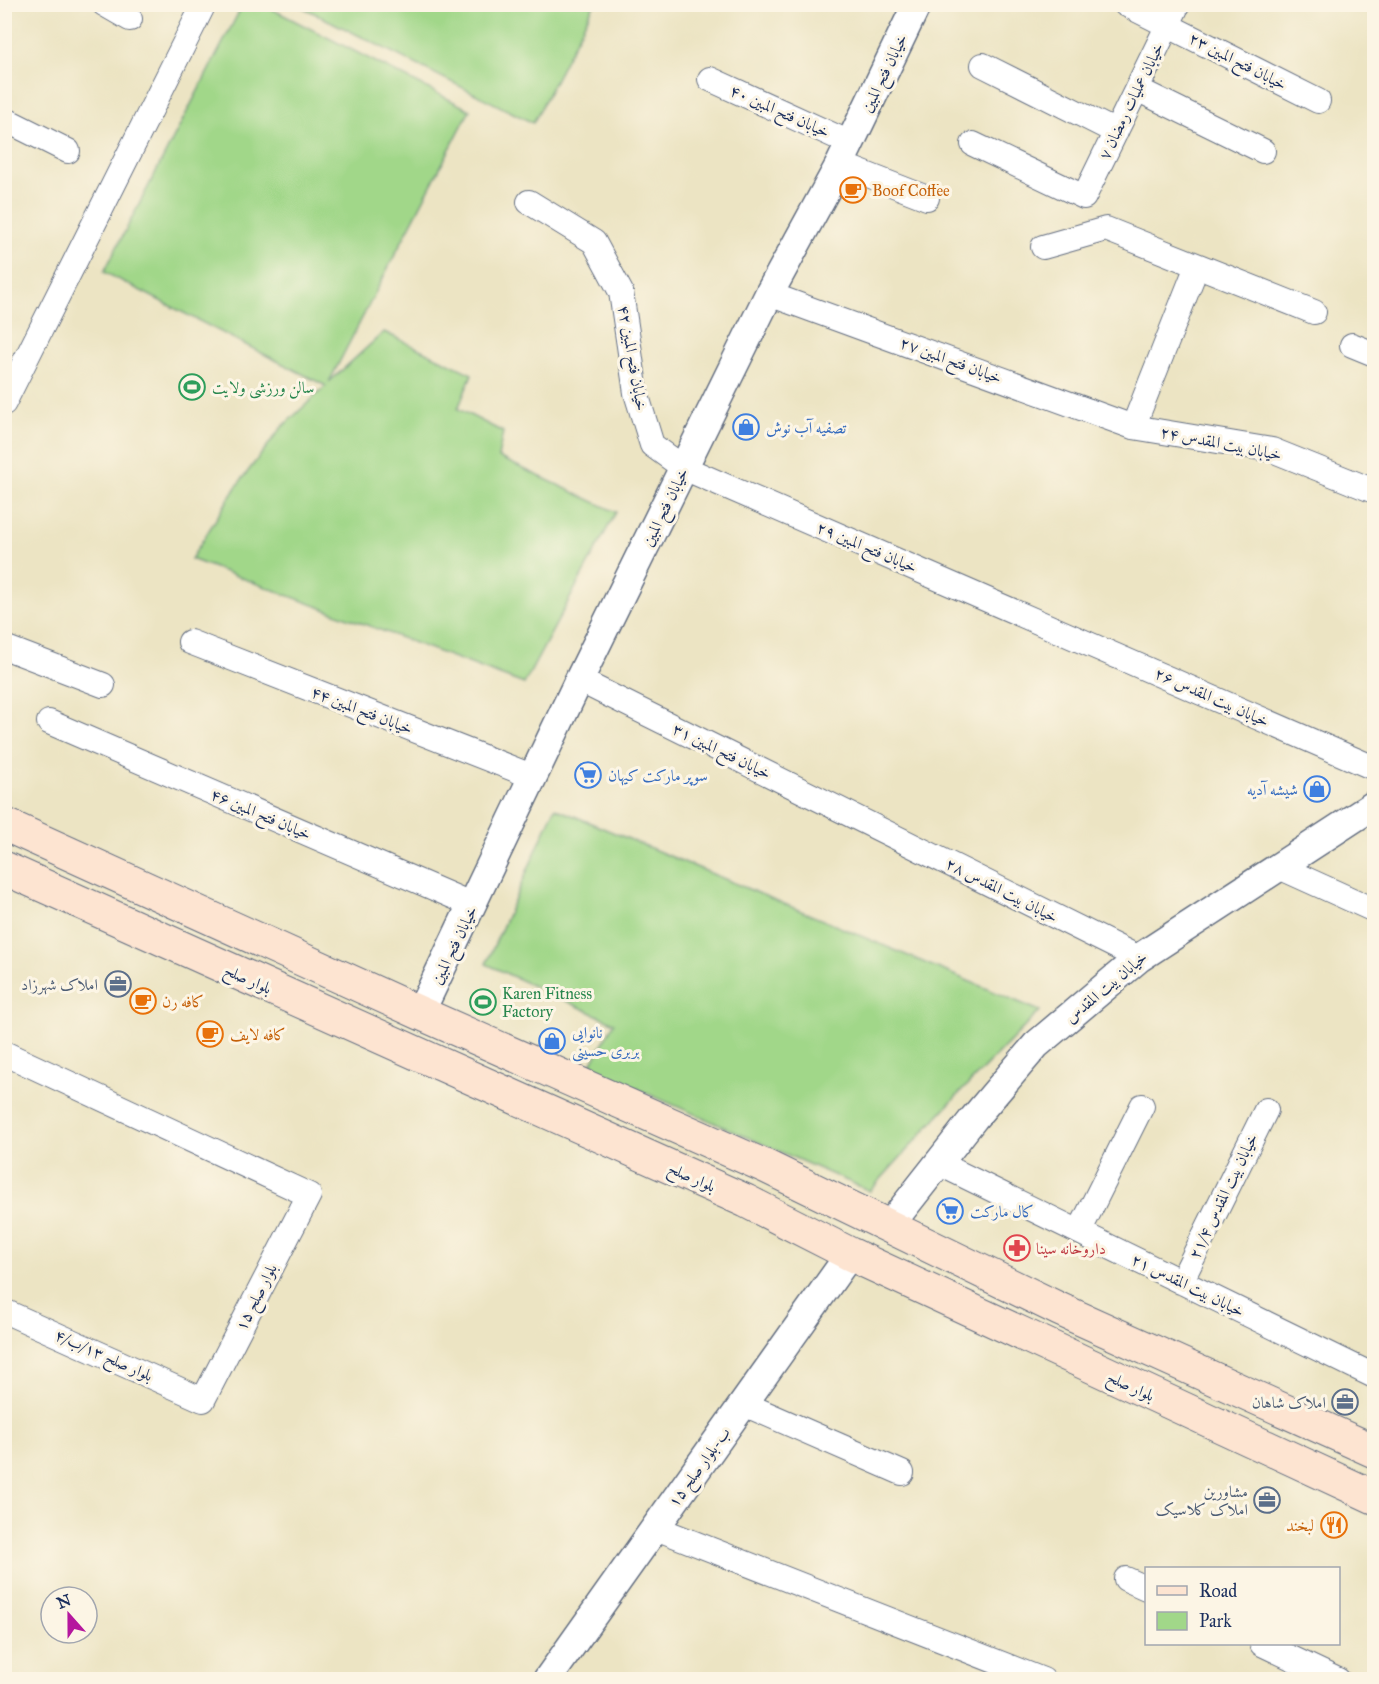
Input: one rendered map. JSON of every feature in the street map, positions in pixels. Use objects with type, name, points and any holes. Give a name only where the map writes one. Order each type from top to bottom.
[{"type":"main road","points":[[4,824],[420,1014],[767,1167],[1190,1368],[1374,1451]]},
{"type":"main road","name":"بلوار صلح","points":[[4,868],[746,1202],[850,1254],[1374,1497]]},
{"type":"main road","points":[[225,969],[242,932]]},
{"type":"main road","points":[[1173,1405],[1190,1368]]},
{"type":"street","points":[[104,4],[130,19]]},
{"type":"street","points":[[4,403],[204,4]]},
{"type":"street","name":"خیابان فتح المبین ۲۳","points":[[1125,4],[1173,15],[1318,101]]},
{"type":"street","name":"خیابان فتح المبین","points":[[420,1014],[579,680],[770,294],[845,154],[912,6]]},
{"type":"street","name":"خیابان عملیات رمضان ۷","points":[[973,144],[1084,197],[1173,15]]},
{"type":"street","points":[[983,65],[1116,132]]},
{"type":"street","name":"خیابان فتح المبین ۴۰","points":[[710,79],[927,198]]},
{"type":"street","points":[[1137,89],[1263,151]]},
{"type":"street","points":[[4,119],[68,151]]},
{"type":"street","name":"خیابان فتح المبین ۴۲","points":[[530,202],[594,242],[621,292],[636,393],[652,445],[684,468]]},
{"type":"street","points":[[1043,247],[1106,229],[1314,312]]},
{"type":"street","points":[[1133,427],[1197,266]]},
{"type":"street","name":"خیابان فتح المبین ۲۷","points":[[770,294],[1133,427]]},
{"type":"street","points":[[1352,345],[1374,354]]},
{"type":"street","name":"خیابان بیت المقدس ۲۴","points":[[1133,427],[1272,450],[1374,491]]},
{"type":"street","name":"خیابان فتح المبین ۲۹","points":[[684,468],[1050,627]]},
{"type":"street","name":"خیابان بیت المقدس ۲۶","points":[[1050,627],[1374,768]]},
{"type":"street","name":"خیابان فتح المبین ۴۴","points":[[190,642],[534,777]]},
{"type":"street","points":[[4,647],[103,685]]},
{"type":"street","name":"خیابان فتح المبین ۳۱","points":[[579,680],[865,822]]},
{"type":"street","name":"خیابان فتح المبین ۴۶","points":[[49,722],[473,905]]},
{"type":"street","name":"خیابان بیت المقدس","points":[[889,1226],[1036,1045],[1138,958],[1374,805]]},
{"type":"street","name":"خیابان بیت المقدس ۲۸","points":[[865,822],[1138,958]]},
{"type":"street","points":[[1279,867],[1374,910]]},
{"type":"street","name":"بلوار صلح ۱۵","points":[[4,1053],[309,1195],[203,1400]]},
{"type":"street","points":[[1079,1232],[1142,1106]]},
{"type":"street","name":"خیابان بیت المقدس ۲۱/۴","points":[[1181,1282],[1266,1110]]},
{"type":"street","name":"خیابان بیت المقدس ۲۱","points":[[938,1163],[1374,1376]]},
{"type":"street","name":"۱۵ ب-بلوار صلح","points":[[547,1680],[850,1254]]},
{"type":"street","name":"بلوار صلح ۱۳/ب/۴","points":[[4,1311],[203,1400]]},
{"type":"street","points":[[744,1404],[902,1473]]},
{"type":"street","points":[[656,1527],[1042,1680]]},
{"type":"street","points":[[1264,1645],[1338,1680]]},
{"type":"green space","points":[[243,4],[264,5],[470,110],[329,382],[384,332],[472,374],[458,409],[503,432],[498,457],[616,512],[524,684],[191,559],[236,487],[282,427],[326,386],[104,272]]},
{"type":"green space","points":[[594,4],[533,123],[298,5]]},
{"type":"green space","points":[[555,808],[1040,1011],[946,1107],[870,1191],[589,1068],[614,1023],[486,964]]},
{"type":"place","name":"Boof Coffee","points":[[853,190]]},
{"type":"place","name":"سالن ورزشی ولایت","points":[[192,387]]},
{"type":"place","name":"تصفیه آب نوش","points":[[746,427]]},
{"type":"place","name":"سوپر مارکت کیهان","points":[[588,775]]},
{"type":"place","name":"شیشه آدیه","points":[[1317,789]]},
{"type":"place","name":"املاک شهرزاد","points":[[118,984]]},
{"type":"place","name":"کافه رن","points":[[143,1001]]},
{"type":"place","name":"Karen Fitness Factory","points":[[483,1002]]},
{"type":"place","name":"کافه لایف","points":[[210,1034]]},
{"type":"place","name":"نانوایی بربری حسینی","points":[[552,1041]]},
{"type":"place","name":"کال مارکت","points":[[950,1211]]},
{"type":"place","name":"داروخانه سینا","points":[[1017,1248]]},
{"type":"place","name":"املاک شاهان","points":[[1345,1402]]},
{"type":"place","name":"مشاورین املاک کلاسیک","points":[[1267,1500]]},
{"type":"place","name":"لبخند","points":[[1334,1525]]}]
